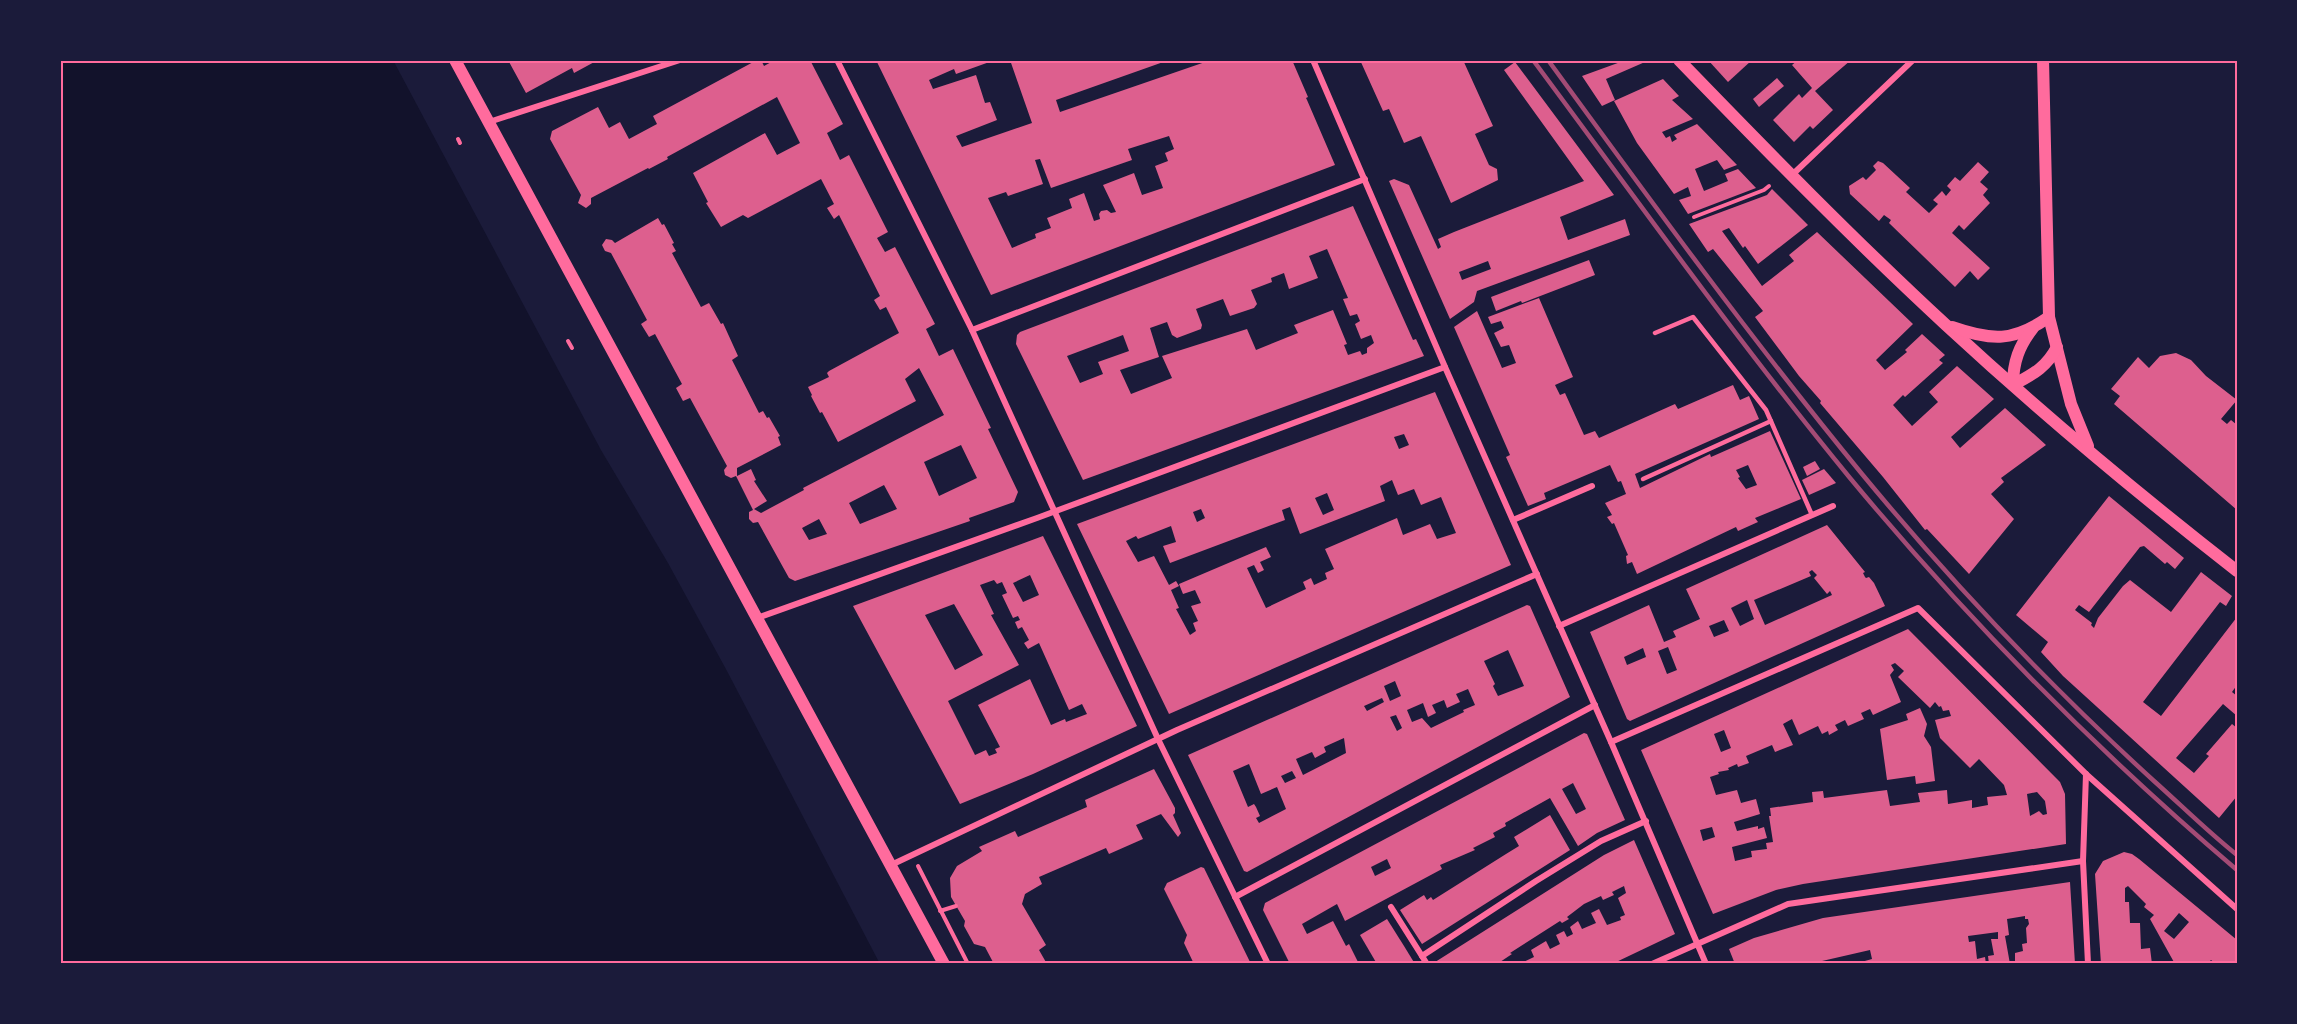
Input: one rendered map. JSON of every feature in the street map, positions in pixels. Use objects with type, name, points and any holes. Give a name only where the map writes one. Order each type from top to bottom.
[{"type":"main road","points":[[455,60],[944,964]]},
{"type":"main road","points":[[1679,60],[1791,175],[1946,325],[2091,452],[2237,571]]},
{"type":"main road","points":[[2043,60],[2049,317],[2071,404],[2091,452]]},
{"type":"main road","points":[[1946,325],[1976,335],[2002,338],[2033,328],[2049,317]]},
{"type":"main road","points":[[2013,384],[2013,366],[2022,342],[2033,328]]},
{"type":"main road","points":[[2013,384],[2037,372],[2050,361],[2057,347]]},
{"type":"street","points":[[488,122],[680,60]]},
{"type":"street","points":[[837,60],[972,330],[1158,740],[1268,964]]},
{"type":"street","points":[[1313,60],[1445,367],[1646,821],[1706,964]]},
{"type":"street","points":[[1791,175],[1913,60]]},
{"type":"street","points":[[972,330],[1365,179]]},
{"type":"street","points":[[757,618],[1445,367]]},
{"type":"street","points":[[1513,520],[1592,486]]},
{"type":"street","points":[[1560,626],[1833,506]]},
{"type":"street","points":[[890,865],[1158,740],[1537,574]]},
{"type":"street","points":[[1611,742],[1918,608],[2086,774],[2237,909]]},
{"type":"street","points":[[1235,897],[1595,705]]},
{"type":"street","points":[[2086,774],[2083,861],[2088,964]]},
{"type":"street","points":[[1422,956],[1601,841],[1646,821]]},
{"type":"street","points":[[1652,964],[1788,904],[2083,861]]},
{"type":"street","points":[[1391,907],[1427,964]]},
{"type":"lane","points":[[1655,333],[1693,316],[1766,410],[1812,515]]},
{"type":"lane","points":[[1643,479],[1771,421]]},
{"type":"path","points":[[1694,217],[1769,186]]},
{"type":"path","points":[[568,341],[572,348]]},
{"type":"path","points":[[913,855],[968,964]]},
{"type":"path","points":[[940,911],[956,906]]},
{"type":"shaded area","points":[[60,60],[393,60],[601,450],[668,563],[727,671],[880,964],[60,964]]},
{"type":"building","points":[[508,60],[598,60],[574,73],[572,68],[526,93]]},
{"type":"building","points":[[757,60],[761,60],[764,66],[775,60],[810,60],[843,124],[827,133],[840,160],[849,155],[888,232],[877,238],[885,252],[895,247],[935,324],[926,329],[939,356],[953,349],[991,428],[988,429],[1018,492],[1014,502],[969,518],[970,521],[795,581],[789,578],[758,522],[753,523],[749,519],[749,512],[753,510],[736,476],[731,478],[725,475],[724,470],[727,466],[690,398],[683,401],[676,388],[682,384],[655,334],[649,337],[641,324],[647,320],[611,253],[605,251],[602,245],[606,239],[615,243],[658,218],[662,225],[664,224],[674,243],[672,244],[676,251],[672,253],[701,307],[709,303],[721,324],[723,323],[738,356],[732,360],[759,413],[763,411],[767,418],[769,417],[780,436],[778,437],[781,445],[737,468],[737,476],[751,469],[756,480],[754,481],[767,501],[754,509],[761,513],[804,490],[803,488],[944,415],[919,368],[905,379],[916,401],[838,442],[811,396],[808,387],[829,377],[827,373],[829,371],[899,333],[886,307],[880,310],[874,300],[880,296],[839,215],[834,219],[827,208],[834,204],[821,179],[748,218],[743,215],[721,227],[706,203],[708,202],[693,173],[765,133],[777,155],[800,143],[777,97],[667,157],[668,159],[591,198],[591,204],[586,208],[578,203],[581,195],[550,139],[552,131],[598,107],[609,128],[620,122],[629,139],[657,124],[653,116]],"holes":[[[961,445],[977,478],[939,496],[924,462]],[[884,485],[897,509],[860,524],[849,503]],[[819,519],[827,534],[809,540],[802,528]]]},
{"type":"building","points":[[876,60],[995,60],[956,74],[954,69],[929,80],[933,89],[976,75],[985,103],[990,102],[997,120],[956,136],[962,147],[1032,123],[1010,60],[1169,60],[1056,100],[1060,112],[1211,60],[1292,60],[1335,165],[991,295]],"holes":[[[1169,136],[1174,149],[1165,153],[1168,161],[1155,166],[1163,188],[1142,195],[1134,173],[1103,185],[1116,212],[1101,211],[1100,219],[1094,221],[1084,193],[1069,199],[1072,208],[1047,218],[1051,228],[1035,234],[1036,238],[1012,248],[988,198],[1006,192],[1008,196],[1043,184],[1035,160],[1040,159],[1051,188],[1132,160],[1128,149]]]},
{"type":"building","points":[[1360,60],[1463,60],[1493,126],[1475,134],[1489,165],[1497,169],[1498,180],[1451,203],[1421,136],[1404,143],[1389,109],[1383,111]]},
{"type":"building","points":[[1626,60],[1645,62],[1606,79],[1615,100],[1602,106],[1582,76]]},
{"type":"building","points":[[1708,60],[1752,60],[1728,82]]},
{"type":"building","points":[[1798,60],[1851,60],[1815,91],[1833,110],[1813,129],[1810,126],[1794,142],[1773,120],[1799,94],[1802,98],[1812,88],[1792,65]]},
{"type":"building","points":[[1515,62],[1614,195],[1560,217],[1568,240],[1625,219],[1630,235],[1477,291],[1474,302],[1450,319],[1389,181],[1394,179],[1409,185],[1438,249],[1441,247],[1438,239],[1584,181],[1504,70]],"holes":[[[1488,261],[1491,269],[1462,280],[1459,272]]]},
{"type":"building","points":[[1777,78],[1784,86],[1759,107],[1753,99]]},
{"type":"building","points":[[1663,79],[1679,96],[1672,100],[1693,119],[1662,132],[1666,138],[1670,136],[1672,142],[1677,139],[1674,135],[1697,124],[1737,165],[1724,170],[1717,160],[1695,169],[1704,191],[1728,181],[1725,174],[1738,169],[1756,188],[1688,214],[1679,200],[1691,196],[1688,187],[1674,194],[1637,143],[1614,101]]},
{"type":"building","points":[[1878,161],[1910,188],[1906,192],[1929,213],[1938,204],[1933,200],[1942,191],[1946,196],[1951,190],[1947,186],[1955,177],[1960,181],[1978,162],[1989,172],[1980,182],[1988,189],[1983,195],[1990,203],[1964,230],[1959,225],[1952,233],[1990,268],[1978,280],[1970,271],[1955,287],[1889,223],[1891,220],[1884,215],[1879,221],[1850,194],[1849,186],[1863,177],[1866,180],[1876,170],[1873,166]]},
{"type":"building","points":[[1772,189],[1808,225],[1758,264],[1729,228],[1722,231],[1762,286],[1794,261],[1789,255],[1817,232],[1913,324],[1876,360],[1885,370],[1907,352],[1905,350],[1922,334],[1945,355],[1939,360],[1943,363],[1893,405],[1912,426],[1938,402],[1929,392],[1957,366],[1994,399],[1951,437],[1960,448],[2005,408],[2046,445],[2001,478],[2004,482],[1991,494],[2014,519],[1969,574],[1927,529],[1925,530],[1820,403],[1821,401],[1799,376],[1755,317],[1763,311],[1713,249],[1708,252],[1689,224],[1767,195]]},
{"type":"building","points":[[1353,206],[1413,340],[1416,339],[1424,356],[1083,480],[1016,344],[1017,335]],"holes":[[[1327,249],[1348,298],[1343,299],[1350,316],[1357,314],[1360,321],[1355,324],[1361,339],[1371,335],[1374,343],[1367,348],[1367,353],[1362,355],[1360,351],[1348,355],[1344,345],[1347,344],[1333,310],[1294,325],[1298,333],[1256,350],[1247,329],[1162,356],[1172,378],[1131,394],[1120,370],[1159,357],[1150,328],[1167,322],[1172,335],[1177,338],[1201,329],[1202,325],[1196,309],[1223,299],[1230,316],[1254,308],[1257,304],[1251,290],[1272,282],[1271,278],[1284,273],[1289,289],[1318,278],[1309,256]],[[1123,335],[1129,351],[1098,362],[1103,374],[1080,383],[1067,356]]]},
{"type":"building","points":[[1589,260],[1595,275],[1496,311],[1491,297]]},
{"type":"building","points":[[1539,298],[1573,377],[1555,385],[1560,395],[1565,393],[1584,435],[1595,431],[1599,438],[1675,404],[1678,409],[1733,385],[1740,400],[1749,396],[1759,419],[1635,474],[1640,488],[1710,454],[1711,457],[1770,431],[1801,499],[1755,518],[1758,522],[1738,531],[1736,527],[1637,574],[1632,562],[1627,564],[1626,556],[1628,555],[1614,523],[1612,524],[1607,517],[1612,515],[1605,503],[1626,494],[1621,481],[1618,482],[1610,465],[1544,493],[1546,499],[1528,506],[1506,457],[1510,455],[1454,327],[1477,311],[1502,368],[1516,363],[1509,345],[1501,347],[1494,333],[1504,328],[1501,321],[1491,324],[1488,317]],"holes":[[[1748,465],[1757,485],[1746,489],[1738,478],[1740,477],[1736,470]]]},
{"type":"building","points":[[2176,353],[2191,360],[2206,376],[2237,400],[2221,419],[2227,424],[2231,420],[2237,425],[2237,510],[2114,404],[2120,396],[2111,389],[2138,357],[2149,368],[2160,356]]},
{"type":"building","points":[[1435,392],[1511,565],[1169,714],[1077,524]],"holes":[[[1404,434],[1409,445],[1399,449],[1394,437]],[[1392,480],[1398,495],[1414,489],[1421,505],[1441,497],[1456,533],[1437,539],[1430,524],[1403,535],[1397,518],[1325,549],[1334,569],[1325,573],[1327,579],[1314,585],[1311,578],[1303,582],[1306,589],[1266,608],[1247,568],[1254,565],[1258,573],[1264,570],[1260,562],[1271,557],[1266,547],[1179,584],[1183,594],[1195,590],[1201,603],[1191,606],[1198,621],[1193,623],[1196,631],[1190,635],[1176,609],[1179,608],[1171,590],[1179,586],[1176,581],[1169,585],[1154,556],[1138,562],[1126,541],[1136,536],[1138,539],[1171,526],[1176,542],[1163,546],[1170,563],[1285,520],[1282,510],[1290,507],[1300,534],[1385,501],[1380,486]],[[1327,493],[1334,510],[1323,515],[1315,498]],[[1201,509],[1205,518],[1197,522],[1193,512]]]},
{"type":"building","points":[[1815,461],[1820,469],[1807,476],[1803,467]]},
{"type":"building","points":[[1824,469],[1836,483],[1809,495],[1802,480]]},
{"type":"building","points":[[2109,496],[2184,558],[2175,569],[2167,562],[2165,564],[2144,546],[2140,547],[2089,612],[2079,605],[2075,610],[2092,623],[2094,628],[2098,618],[2130,580],[2171,612],[2201,572],[2232,596],[2226,606],[2220,602],[2143,702],[2161,716],[2237,617],[2237,685],[2232,692],[2237,696],[2237,716],[2223,704],[2176,758],[2194,773],[2209,756],[2206,754],[2232,724],[2237,728],[2237,796],[2219,818],[2063,676],[2041,652],[2048,642],[2016,615]]},
{"type":"building","points":[[1827,525],[1865,572],[1863,573],[1865,577],[1869,577],[1874,583],[1885,606],[1630,721],[1627,719],[1590,632],[1649,605],[1664,642],[1676,637],[1673,631],[1700,619],[1686,589]],"holes":[[[1812,570],[1817,575],[1814,578],[1827,594],[1830,591],[1832,595],[1765,625],[1754,600],[1811,576],[1809,572]],[[1747,600],[1754,619],[1740,626],[1731,608]],[[1724,620],[1729,631],[1714,637],[1709,626]],[[1668,647],[1677,670],[1667,674],[1658,651]],[[1643,648],[1646,657],[1627,665],[1624,657]]]},
{"type":"building","points":[[1043,536],[1137,726],[1033,774],[960,804],[853,606]],"holes":[[[1030,575],[1039,595],[1023,602],[1013,583]],[[994,580],[997,584],[1002,582],[1007,593],[1002,595],[1013,618],[1018,616],[1020,620],[1015,622],[1018,629],[1022,627],[1029,640],[1024,643],[1028,649],[1039,643],[1069,710],[1082,704],[1087,714],[1051,725],[1030,679],[978,705],[1000,747],[995,749],[997,753],[989,756],[986,750],[975,755],[948,701],[1019,665],[991,615],[994,614],[980,585]],[[954,604],[983,655],[955,670],[925,615]]]},
{"type":"building","points":[[1527,605],[1530,606],[1570,697],[1247,872],[1244,871],[1188,755]],"holes":[[[1508,650],[1524,686],[1498,696],[1493,686],[1495,684],[1484,661]],[[1395,681],[1401,696],[1390,701],[1384,686]],[[1468,689],[1475,705],[1431,728],[1422,718],[1412,722],[1407,710],[1423,703],[1428,717],[1436,713],[1432,705],[1444,700],[1447,708],[1460,702],[1456,694]],[[1382,698],[1384,702],[1367,711],[1364,706]],[[1396,715],[1402,728],[1397,731],[1390,717]],[[1344,738],[1346,753],[1303,775],[1296,759],[1312,752],[1315,758],[1326,752],[1324,747]],[[1249,764],[1261,794],[1277,787],[1286,809],[1259,823],[1256,818],[1260,816],[1254,804],[1248,807],[1233,771]],[[1292,771],[1296,778],[1285,783],[1281,776]]]},
{"type":"building","points":[[1908,629],[2060,782],[2065,794],[2066,844],[1803,884],[1776,890],[1713,914],[1641,750]],"holes":[[[1895,663],[1904,671],[1898,677],[1930,708],[1935,702],[1939,707],[1941,706],[1943,711],[1949,710],[1951,716],[1935,720],[1940,738],[1970,768],[1979,759],[2004,785],[2007,795],[1987,797],[1988,805],[1972,808],[1972,800],[1948,804],[1947,790],[1918,793],[1920,802],[1890,806],[1887,790],[1824,798],[1823,791],[1812,792],[1813,802],[1770,808],[1773,842],[1766,843],[1767,849],[1751,851],[1752,857],[1735,861],[1732,847],[1767,838],[1764,827],[1758,829],[1758,826],[1737,831],[1734,822],[1760,814],[1756,799],[1741,803],[1737,790],[1716,795],[1710,777],[1719,774],[1718,772],[1729,770],[1728,768],[1737,764],[1738,767],[1749,763],[1746,756],[1772,745],[1775,752],[1793,745],[1783,724],[1792,719],[1799,735],[1818,726],[1822,734],[1828,731],[1829,735],[1838,730],[1835,725],[1845,720],[1848,726],[1864,719],[1861,713],[1870,709],[1873,715],[1901,702],[1890,675],[1894,670],[1891,665]],[[1724,730],[1731,748],[1721,752],[1714,734]],[[2037,792],[2045,801],[2047,814],[2043,815],[2039,811],[2030,816],[2027,794]],[[1712,827],[1715,837],[1703,841],[1700,830]]]},
{"type":"building","points":[[1920,708],[1927,724],[1924,736],[1931,747],[1935,781],[1916,784],[1915,776],[1887,780],[1880,729],[1908,720],[1906,714]]},
{"type":"building","points":[[1584,733],[1587,734],[1625,820],[1597,833],[1578,846],[1550,798],[1505,823],[1506,826],[1493,833],[1495,837],[1473,848],[1475,850],[1440,865],[1442,869],[1345,921],[1337,904],[1302,924],[1307,934],[1333,921],[1346,946],[1349,944],[1359,964],[1290,964],[1263,910],[1265,903]],"holes":[[[1573,783],[1586,809],[1576,814],[1562,789]],[[1387,859],[1391,868],[1375,876],[1371,867]]]},
{"type":"building","points":[[1154,769],[1175,808],[1173,815],[1181,833],[1178,837],[1161,814],[1136,825],[1143,839],[1109,854],[1106,848],[1039,877],[1042,884],[1025,894],[1022,904],[1046,945],[1039,950],[1047,964],[994,964],[985,947],[974,944],[964,926],[965,921],[951,897],[950,878],[957,866],[982,851],[979,847],[1015,831],[1018,837],[1087,807],[1085,800]]},
{"type":"building","points":[[1550,815],[1570,850],[1422,944],[1400,910],[1424,895],[1427,900],[1431,897],[1433,900],[1519,846],[1514,837]]},
{"type":"building","points":[[1634,840],[1675,934],[1612,964],[1519,964],[1534,957],[1531,950],[1546,941],[1550,949],[1560,944],[1556,935],[1564,931],[1567,937],[1573,934],[1570,927],[1578,921],[1582,929],[1596,923],[1591,913],[1599,909],[1607,925],[1621,920],[1620,917],[1625,915],[1618,898],[1626,893],[1624,886],[1612,892],[1614,895],[1603,900],[1601,896],[1584,904],[1567,917],[1569,919],[1562,923],[1560,921],[1497,964],[1432,964],[1604,855]]},
{"type":"building","points":[[2124,852],[2139,859],[2237,940],[2237,964],[2216,964],[2211,960],[2207,964],[2175,964],[2150,919],[2154,915],[2144,907],[2146,904],[2128,886],[2125,888],[2125,902],[2129,902],[2130,923],[2140,923],[2141,949],[2150,948],[2152,964],[2101,964],[2095,874],[2103,861]],"holes":[[[2179,913],[2189,922],[2174,939],[2164,931]]]},
{"type":"building","points":[[1201,867],[1204,868],[1251,964],[1194,964],[1184,943],[1187,935],[1164,889],[1167,883]]},
{"type":"building","points":[[2070,882],[2075,964],[2015,964],[2015,953],[2023,951],[2022,944],[2027,943],[2026,928],[2029,924],[2025,916],[2007,919],[2009,935],[2005,936],[2010,964],[1989,964],[1988,956],[1994,955],[1991,939],[1998,939],[1998,932],[1968,936],[1969,942],[1975,941],[1977,959],[1985,957],[1986,964],[1854,964],[1872,959],[1870,950],[1809,964],[1735,964],[1729,949],[1754,938],[1823,918]]},
{"type":"building","points":[[1387,919],[1415,964],[1377,964],[1360,935]]},
{"type":"railway","points":[[1533,60],[1768,375],[1894,530],[1987,633],[2084,731],[2237,870]]},
{"type":"railway","points":[[1548,60],[1741,321],[1896,515],[2003,633],[2077,708],[2237,855]]}]
